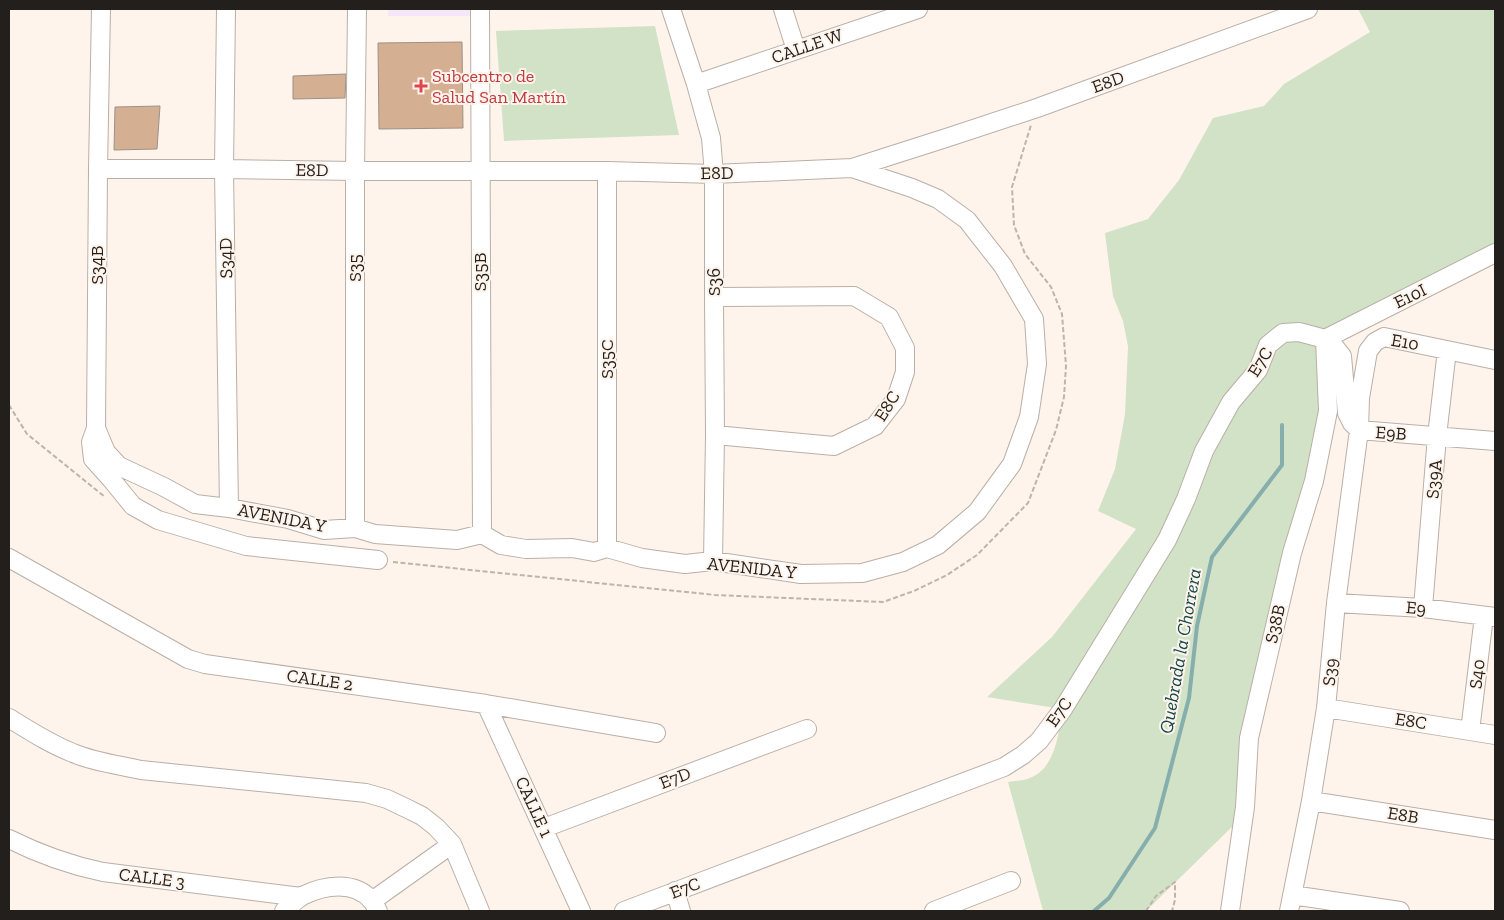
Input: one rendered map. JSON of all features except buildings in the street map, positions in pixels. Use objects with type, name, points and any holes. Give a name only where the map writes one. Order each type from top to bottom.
[{"type":"street","name":"S34B","points":[[101,9],[96,428],[91,442],[93,460],[112,479],[133,506],[158,520],[246,546],[378,560]]},
{"type":"street","name":"S34D","points":[[226,9],[224,169],[229,508]]},
{"type":"street","name":"S35","points":[[355,528],[357,9]]},
{"type":"street","name":"S35B","points":[[480,9],[482,534]]},
{"type":"street","name":"S36","points":[[670,9],[696,84],[711,138],[714,174],[715,435],[713,561]]},
{"type":"street","points":[[782,9],[796,50]]},
{"type":"street","name":"E8D","points":[[98,170],[607,171],[714,174],[852,168],[1038,108],[1308,9]]},
{"type":"street","name":"CALLE W","points":[[696,84],[906,11]]},
{"type":"street","name":"AVENIDA Y","points":[[96,428],[106,452],[119,466],[195,504],[288,519],[324,530],[355,528],[374,534],[457,540],[482,534],[501,545],[526,549],[572,548],[594,552],[607,548],[642,558],[685,564],[713,561],[801,574],[862,573],[903,562],[938,545],[977,512],[1012,464],[1029,417],[1037,364],[1034,319],[1002,266],[967,220],[938,199],[912,188],[852,168]]},
{"type":"street","name":"S35C","points":[[607,171],[607,548]]},
{"type":"street","name":"E10I","points":[[1325,339],[1495,253]]},
{"type":"street","name":"E8C","points":[[714,297],[854,296],[889,317],[905,348],[905,372],[896,399],[875,426],[834,446],[715,435]]},
{"type":"street","name":"E7C","points":[[624,911],[1004,767],[1023,755],[1039,741],[1063,709],[1167,540],[1186,499],[1204,451],[1231,402],[1258,370],[1268,345],[1283,333],[1299,332],[1325,339]]},
{"type":"street","name":"E10","points":[[1359,430],[1360,398],[1368,351],[1374,342],[1384,337],[1495,360]]},
{"type":"street","name":"E9B","points":[[1325,339],[1342,356],[1347,413],[1352,423],[1359,430],[1495,441]]},
{"type":"street","name":"S38B","points":[[1230,911],[1245,807],[1249,738],[1292,553],[1314,481],[1328,411],[1325,339]]},
{"type":"street","name":"S39A","points":[[1423,608],[1437,436],[1447,350]]},
{"type":"street","name":"S39","points":[[1290,903],[1311,801],[1326,708],[1336,603],[1359,430]]},
{"type":"street","name":"CALLE 2","points":[[9,558],[188,659],[205,664],[486,704],[656,733]]},
{"type":"street","name":"E9","points":[[1336,603],[1423,608],[1490,617]]},
{"type":"street","name":"S40","points":[[1470,731],[1490,617]]},
{"type":"street","name":"CALLE 1","points":[[486,704],[581,911]]},
{"type":"street","name":"E8C","points":[[1326,708],[1495,735]]},
{"type":"street","points":[[9,718],[43,739],[74,754],[141,770],[366,793],[387,799],[422,816],[436,827],[452,844],[480,911]]},
{"type":"street","name":"E7D","points":[[544,828],[807,729]]},
{"type":"street","name":"E8B","points":[[1311,801],[1495,830]]},
{"type":"street","name":"CALLE 3","points":[[9,839],[54,859],[103,872],[301,897]]},
{"type":"street","points":[[284,911],[301,897],[318,889],[340,886],[359,890],[375,906],[452,844]]},
{"type":"street","points":[[934,911],[1011,881]]},
{"type":"street","points":[[675,891],[681,911]]},
{"type":"street","points":[[1290,903],[1400,911]]},
{"type":"path","points":[[378,560],[715,595],[883,602],[914,591],[947,575],[977,555],[1028,503],[1056,430],[1064,397],[1066,366],[1062,314],[1051,287],[1025,254],[1014,224],[1012,187],[1038,108]]},
{"type":"path","points":[[9,404],[27,434],[106,497]]},
{"type":"path","points":[[1146,911],[1156,896],[1175,882],[1175,900],[1172,911]]},
{"type":"shaded area","points":[[388,9],[474,9],[474,16],[388,16]]},
{"type":"green space","points":[[1358,9],[1495,9],[1495,253],[1325,339],[1328,411],[1239,755],[1238,821],[1146,911],[1043,911],[1008,782],[1020,781],[1036,775],[1050,760],[1057,740],[1062,709],[987,697],[1052,637],[1136,529],[1098,511],[1115,469],[1125,414],[1128,346],[1123,321],[1113,296],[1105,233],[1148,219],[1179,180],[1213,118],[1264,106],[1284,84],[1370,32]]},
{"type":"green space","points":[[655,26],[679,135],[504,141],[496,31]]},
{"type":"waterway","name":"Quebrada la Chorrera","points":[[1094,911],[1109,898],[1155,828],[1189,698],[1197,626],[1212,557],[1282,465],[1282,425]]},
{"type":"place","name":"Subcentro de Salud San Martín","points":[[421,86]]}]
